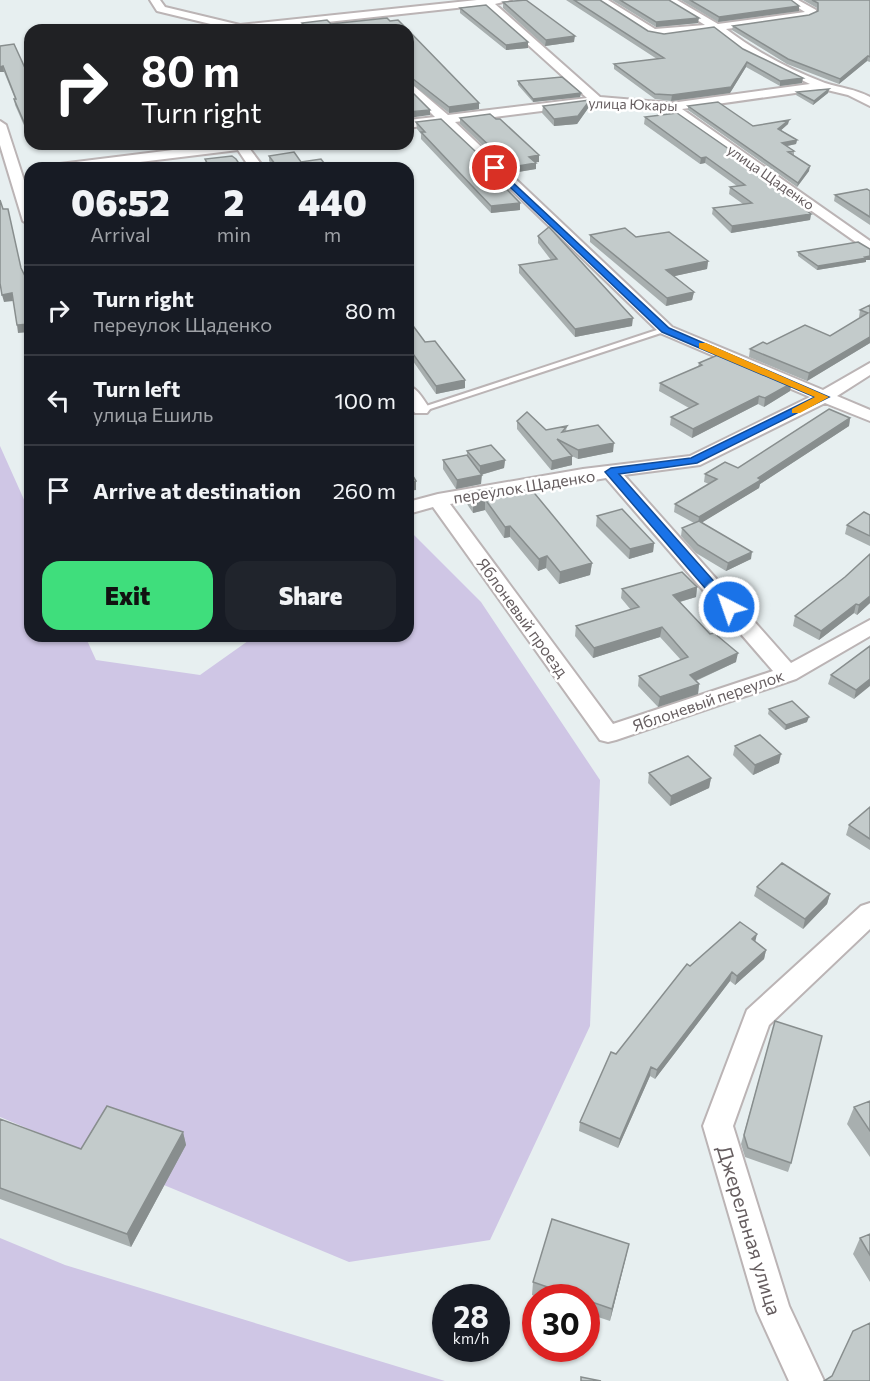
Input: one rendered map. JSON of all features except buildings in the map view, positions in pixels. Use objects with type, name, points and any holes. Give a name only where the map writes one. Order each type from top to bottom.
[{"type":"street","points":[[155,0],[161,9],[221,24]]},
{"type":"street","points":[[288,24],[507,0]]},
{"type":"street","points":[[601,0],[652,33],[719,29],[808,15],[812,12],[791,0]]},
{"type":"street","points":[[670,0],[719,29],[747,50],[823,86],[856,89],[870,102]]},
{"type":"street","points":[[485,1],[597,99]]},
{"type":"street","points":[[344,18],[350,24]]},
{"type":"street","name":"улица Юкары","points":[[414,123],[597,99],[671,107],[823,86]]},
{"type":"street","points":[[414,90],[666,330],[870,416]]},
{"type":"street","name":"улица Щаденко","points":[[671,107],[870,248]]},
{"type":"street","points":[[0,125],[5,159],[24,206]]},
{"type":"street","points":[[106,162],[199,150]]},
{"type":"street","points":[[5,159],[24,164]]},
{"type":"street","name":"переулок Щаденко","points":[[414,506],[438,500],[693,461],[824,397],[870,368]]},
{"type":"street","points":[[414,399],[421,409]]},
{"type":"street","points":[[611,472],[788,674]]},
{"type":"street","name":"Яблоневый проезд","points":[[438,500],[608,734]]},
{"type":"street","name":"Яблоневый переулок","points":[[608,734],[788,674],[870,627]]},
{"type":"street","name":"Джерельная улица","points":[[807,1381],[774,1311],[718,1126],[758,1018],[870,913]]},
{"type":"lane","points":[[421,409],[666,330]]},
{"type":"shaded area","points":[[0,446],[24,500],[24,642],[88,642],[96,660],[200,675],[247,642],[414,642],[414,535],[481,602],[600,780],[590,1026],[490,1240],[349,1262],[0,1117]]},
{"type":"shaded area","points":[[0,1238],[65,1265],[445,1381],[0,1381]]},
{"type":"slow traffic","points":[[703,345],[824,397],[796,411]]},
{"type":"route","points":[[495,168],[666,330],[824,397],[693,461],[611,472],[729,607]]}]
